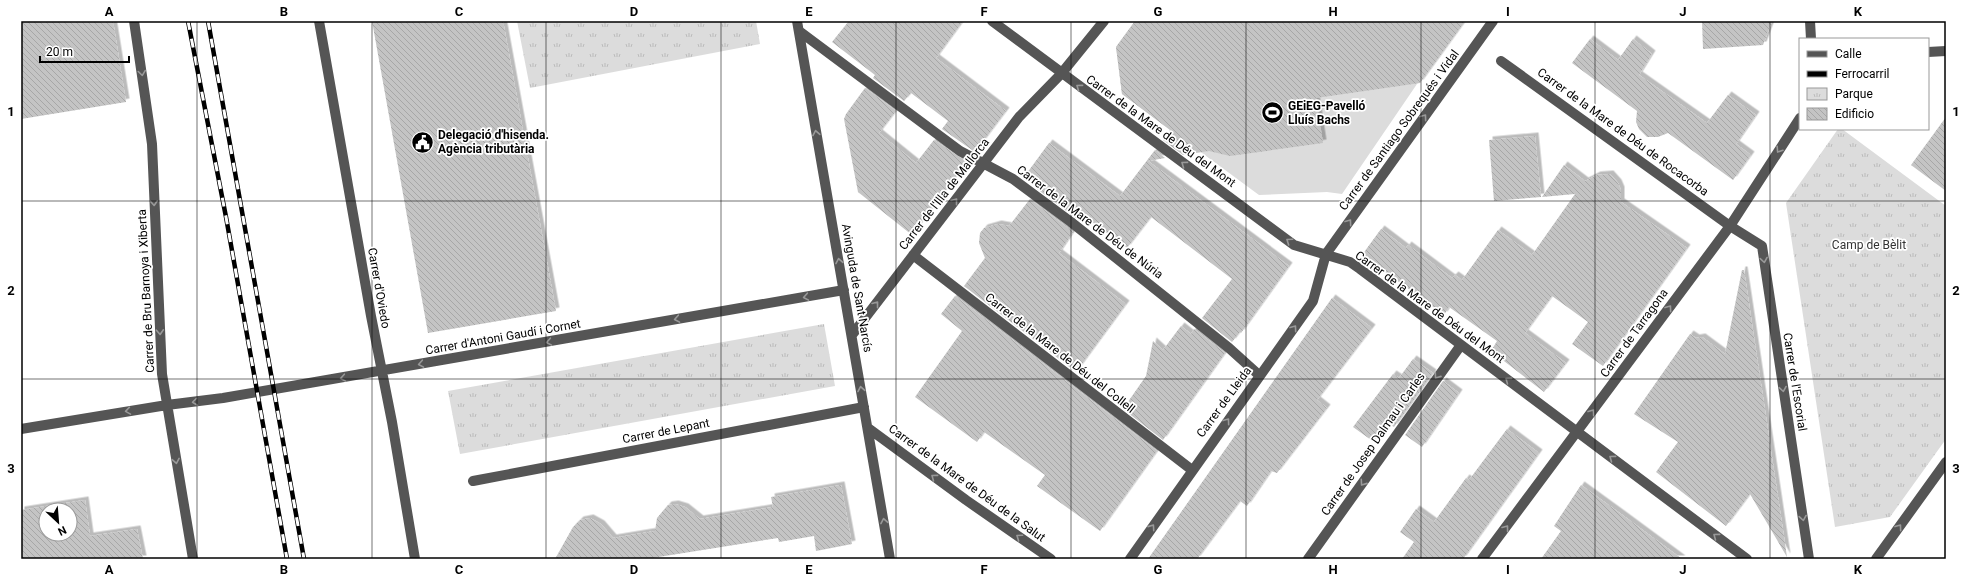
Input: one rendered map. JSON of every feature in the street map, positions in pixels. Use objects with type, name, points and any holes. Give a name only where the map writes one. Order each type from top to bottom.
[{"type":"street","name":"Carrer de Bru Barnoya i Xiberta","points":[[134,21],[152,144],[162,374],[193,559]]},
{"type":"street","name":"Carrer d'Oviedo","points":[[319,21],[392,422],[415,559]]},
{"type":"street","name":"Carrer de la Mare de Déu del Mont","points":[[992,21],[1294,245],[1350,262],[1360,269],[1747,559]]},
{"type":"street","name":"Carrer de l'Illa de Mallorca","points":[[852,335],[1019,117],[1062,74],[1104,21]]},
{"type":"street","name":"Carrer de Santiago Sobrequés i Vidal","points":[[1326,254],[1493,21]]},
{"type":"street","points":[[1810,21],[1811,38]]},
{"type":"street","name":"Carrer de la Mare de Déu de Núria","points":[[798,26],[960,151],[1013,179],[1071,222],[1229,348],[1260,376]]},
{"type":"street","name":"Avinguda de Sant Narcís","points":[[798,26],[890,559]]},
{"type":"street","points":[[1929,52],[1946,51]]},
{"type":"street","name":"Carrer de la Mare de Déu de Rocacorba","points":[[1501,61],[1730,226]]},
{"type":"street","name":"Carrer de Tarragona","points":[[1482,559],[1730,226],[1799,120]]},
{"type":"street","name":"Carrer de l'Escorial","points":[[1730,226],[1762,246],[1809,559]]},
{"type":"street","name":"Carrer de Lleida","points":[[1130,559],[1313,301],[1326,254]]},
{"type":"street","name":"Carrer de la Mare de Déu del Collell","points":[[913,255],[1192,470]]},
{"type":"street","name":"Carrer d'Antoni Gaudí i Cornet","points":[[21,429],[223,398],[844,290]]},
{"type":"street","name":"Carrer de Josep Dalmau i Carles","points":[[1308,559],[1461,345]]},
{"type":"street","name":"Carrer de Lepant","points":[[473,481],[864,407]]},
{"type":"street","name":"Carrer de la Mare de Déu de la Salut","points":[[868,428],[966,500],[1051,559]]},
{"type":"street","points":[[1876,559],[1946,463]]},
{"type":"green space","points":[[517,21],[756,21],[760,44],[530,88]]},
{"type":"green space","name":"GEiEG-Pavelló Lluís Bachs","points":[[1135,21],[1465,21],[1433,65],[1417,84],[1342,194],[1327,192],[1259,195],[1122,94],[1116,47]]},
{"type":"green space","name":"Camp de Bèlit","points":[[1837,130],[1843,130],[1946,206],[1946,439],[1890,517],[1835,527],[1786,203]]},
{"type":"green space","points":[[824,324],[835,386],[460,454],[448,391]]},
{"type":"building","points":[[21,21],[113,21],[126,102],[21,119]]},
{"type":"building","points":[[372,21],[503,21],[556,311],[428,333]]},
{"type":"building","points":[[849,21],[963,21],[936,58],[1006,111],[975,152],[942,129],[948,121],[911,93],[904,101],[873,78],[875,75],[832,42]]},
{"type":"building","name":"GEiEG-Pavelló Lluís Bachs","points":[[1135,21],[1465,21],[1420,83],[1316,98],[1323,143],[1230,156],[1209,151],[1183,155],[1163,140],[1170,130],[1122,94],[1116,47]]},
{"type":"building","points":[[1702,21],[1772,21],[1763,45],[1703,49]]},
{"type":"building","points":[[1590,39],[1618,60],[1633,39],[1652,54],[1639,75],[1707,123],[1728,95],[1756,115],[1736,144],[1751,155],[1733,180],[1668,133],[1658,137],[1647,137],[1639,129],[1636,122],[1637,111],[1572,63]]},
{"type":"building","points":[[865,88],[896,111],[879,133],[916,163],[934,140],[967,162],[912,235],[858,192],[844,119]]},
{"type":"building","points":[[1946,117],[1946,191],[1911,165]]},
{"type":"building","points":[[1535,136],[1541,197],[1494,201],[1489,140]]},
{"type":"building","points":[[1049,143],[1120,196],[1155,150],[1165,158],[1148,161],[1289,266],[1241,333],[1240,332],[1232,342],[1202,318],[1232,279],[1151,217],[1127,248],[1084,216],[1081,222],[1037,189],[1036,187],[1039,182],[1027,173]]},
{"type":"building","points":[[1564,165],[1585,181],[1597,175],[1610,174],[1618,183],[1621,190],[1621,202],[1687,248],[1603,366],[1572,344],[1588,322],[1552,296],[1525,333],[1566,363],[1544,392],[1491,351],[1497,341],[1449,307],[1444,315],[1362,255],[1381,229],[1406,248],[1408,245],[1452,278],[1455,275],[1462,280],[1498,230],[1532,255],[1575,194],[1542,197]]},
{"type":"building","points":[[1030,199],[1073,232],[1059,253],[1126,304],[1076,372],[964,286],[985,258],[979,243],[980,233],[984,228],[998,224],[1009,226]]},
{"type":"building","points":[[1742,270],[1744,270],[1787,557],[1750,494],[1726,526],[1656,472],[1678,442],[1634,414],[1690,334],[1696,338],[1702,337],[1725,354]]},
{"type":"building","points":[[955,296],[1157,451],[1100,531],[1037,486],[1045,475],[984,432],[977,442],[915,397],[962,331],[941,314]]},
{"type":"building","points":[[1332,298],[1372,328],[1317,400],[1327,408],[1277,473],[1271,471],[1247,506],[1240,501],[1197,559],[1148,559]]},
{"type":"building","points":[[1181,326],[1191,334],[1194,329],[1225,353],[1163,440],[1123,409],[1146,376],[1153,341],[1163,350]]},
{"type":"building","points":[[1413,359],[1433,373],[1394,427],[1388,423],[1374,442],[1353,427],[1393,374],[1399,378]]},
{"type":"building","points":[[1443,381],[1459,393],[1422,447],[1405,435]]},
{"type":"building","points":[[1507,429],[1539,453],[1463,559],[1402,559],[1414,542],[1400,532],[1416,509],[1434,522],[1466,478],[1469,480]]},
{"type":"building","points":[[841,485],[852,544],[816,551],[814,536],[779,542],[778,538],[646,559],[555,559],[573,527],[580,520],[590,518],[601,524],[613,538],[655,531],[657,518],[668,505],[675,504],[685,507],[700,519],[773,507],[771,497]]},
{"type":"building","points":[[1581,485],[1682,559],[1541,559],[1561,531],[1554,526]]},
{"type":"building","points":[[85,500],[90,536],[137,529],[143,559],[21,559],[21,510],[38,507],[38,542],[78,542],[78,502],[72,502]]},
{"type":"railway","points":[[188,21],[226,217],[287,559]]},
{"type":"railway","points":[[208,21],[304,559]]},
{"type":"place","name":"GEiEG-Pavelló Lluís Bachs","points":[[1273,113]]},
{"type":"place","name":"Delegació d'hisenda. Agència tributària","points":[[422,142]]}]
